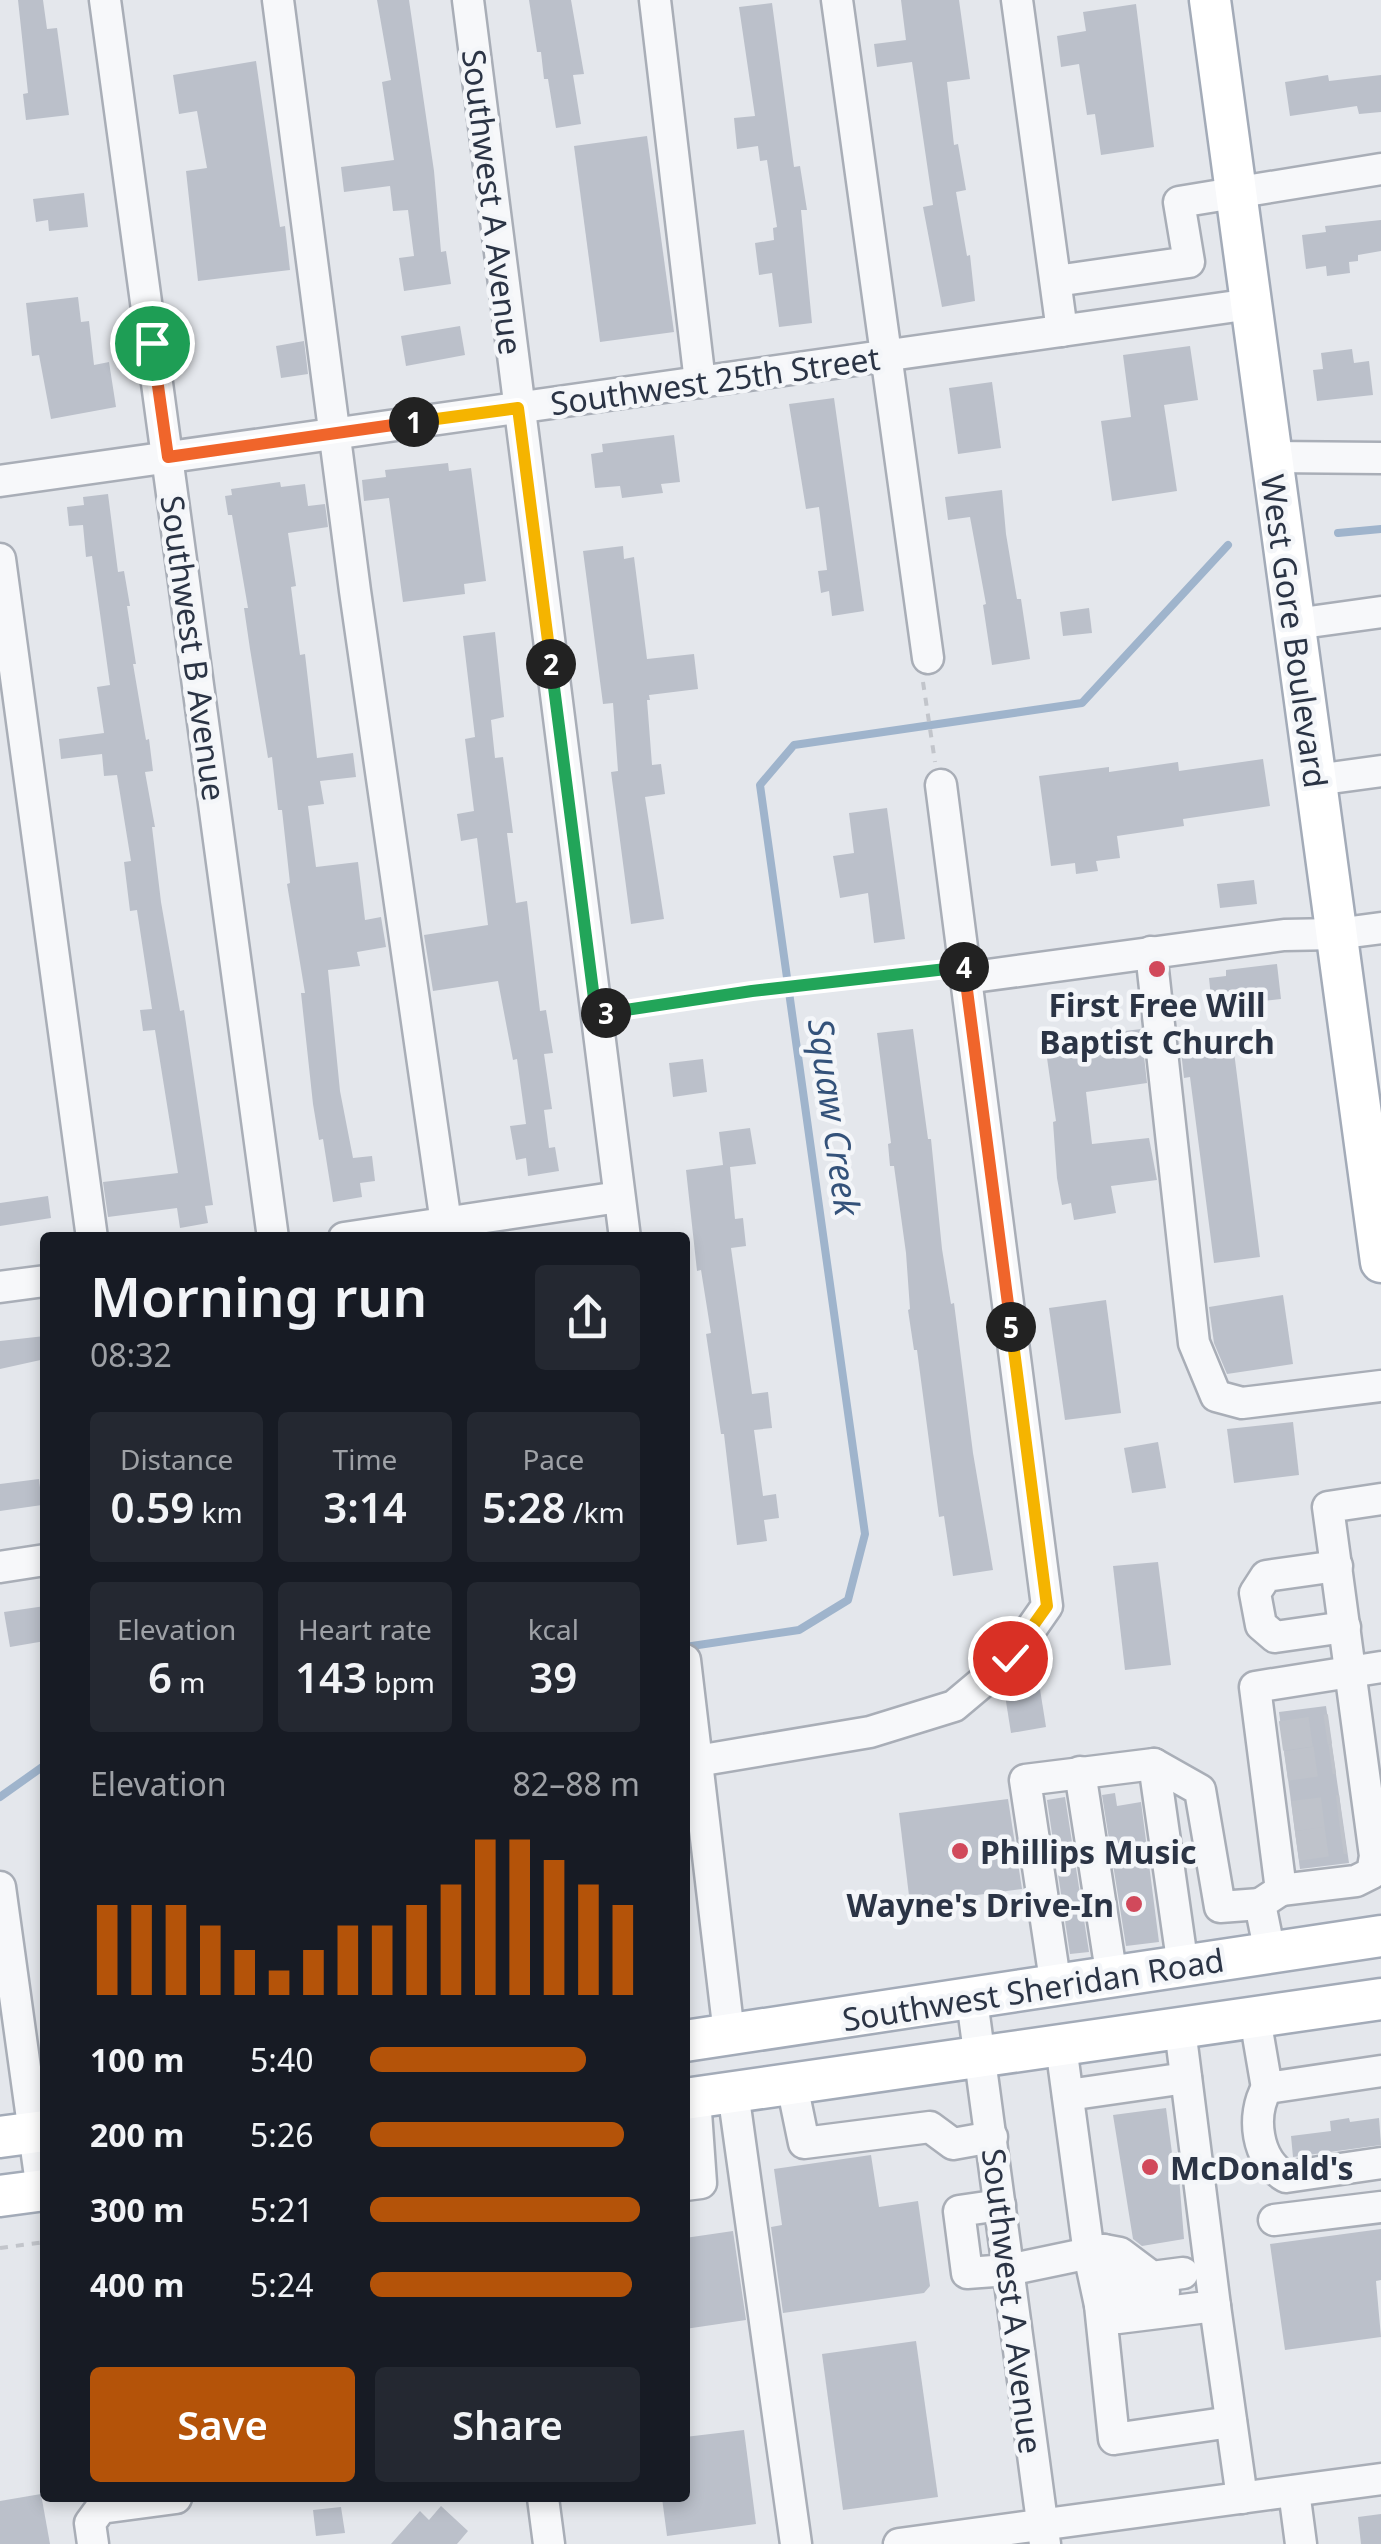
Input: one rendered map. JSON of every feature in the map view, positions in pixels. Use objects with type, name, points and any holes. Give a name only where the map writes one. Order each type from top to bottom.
[{"type":"main road","name":"West Gore Boulevard","points":[[1210,0],[1336,934],[1374,1163],[1381,1262]]},
{"type":"main road","name":"Southwest Sheridan Road","points":[[690,2039],[1381,1936]]},
{"type":"main road","name":"Southwest Sheridan Road","points":[[704,2096],[1381,1998]]},
{"type":"main road","points":[[0,2196],[40,2191]]},
{"type":"street","name":"Southwest B Avenue","points":[[104,0],[272,1232]]},
{"type":"street","points":[[278,0],[334,434],[446,1223]]},
{"type":"street","name":"Southwest A Avenue","points":[[468,0],[624,1232]]},
{"type":"street","points":[[654,0],[700,382]]},
{"type":"street","points":[[838,0],[928,658]]},
{"type":"street","points":[[1017,0],[1062,331]]},
{"type":"street","points":[[1056,281],[1189,262],[1180,202],[1381,169]]},
{"type":"street","name":"Southwest 25th Street","points":[[0,481],[1251,304]]},
{"type":"street","points":[[1272,457],[1381,458]]},
{"type":"street","points":[[0,559],[91,1232]]},
{"type":"street","points":[[1294,624],[1381,612]]},
{"type":"street","points":[[1316,780],[1381,771]]},
{"type":"street","points":[[698,1762],[800,1741],[870,1732],[954,1706],[1010,1658],[1047,1606],[938,773]]},
{"type":"street","points":[[965,972],[1284,935],[1381,928]]},
{"type":"street","points":[[1151,952],[1194,1343],[1216,1396],[1242,1403],[1381,1386]]},
{"type":"street","points":[[385,1232],[619,1198]]},
{"type":"street","points":[[0,1288],[40,1282]]},
{"type":"street","points":[[1056,1987],[1024,1780],[1154,1764],[1200,1790],[1220,1907],[1356,1882],[1372,1873],[1375,1856],[1357,1822],[1346,1742],[1350,1672],[1328,1507],[1381,1499]]},
{"type":"street","points":[[0,1567],[40,1561]]},
{"type":"street","points":[[1336,1566],[1266,1576],[1255,1593],[1260,1625],[1275,1637],[1345,1627]]},
{"type":"street","points":[[1270,1954],[1271,1897],[1284,1833],[1274,1752],[1255,1688],[1381,1667]]},
{"type":"street","points":[[690,1699],[729,2034]]},
{"type":"street","points":[[1154,1764],[1183,1967]]},
{"type":"street","points":[[1080,1772],[1112,1978]]},
{"type":"street","points":[[0,1888],[26,2133],[40,2177]]},
{"type":"street","name":"Southwest A Avenue","points":[[972,2000],[1043,2534]]},
{"type":"street","points":[[1255,2018],[1267,2088],[1256,2106],[1263,2155],[1274,2170],[1286,2177],[1381,2163]]},
{"type":"street","points":[[1180,2029],[1242,2498]]},
{"type":"street","points":[[1061,2046],[1096,2252],[1114,2439],[1231,2422]]},
{"type":"street","points":[[1267,2088],[1381,2071]]},
{"type":"street","points":[[1068,2095],[1186,2078]]},
{"type":"street","points":[[792,2084],[804,2143],[930,2127],[953,2144],[992,2138]]},
{"type":"street","points":[[690,2184],[701,2183],[704,2096]]},
{"type":"street","points":[[704,2096],[796,2544]]},
{"type":"street","points":[[1096,2252],[1127,2296],[1139,2301],[1159,2295],[1184,2273],[1192,2256],[1193,2235],[1181,2141],[1191,2111]]},
{"type":"street","points":[[1000,2205],[959,2211],[967,2273],[1008,2270],[1096,2252]]},
{"type":"street","points":[[1274,2220],[1381,2207]]},
{"type":"street","points":[[1100,2306],[1118,2318],[1214,2306]]},
{"type":"street","points":[[899,2544],[1043,2534],[1242,2498],[1381,2479]]},
{"type":"street","points":[[1294,2491],[1301,2544]]},
{"type":"street","points":[[93,2544],[90,2523],[101,2508],[146,2502]]},
{"type":"street","points":[[544,2502],[549,2544]]},
{"type":"path","points":[[925,694],[938,773]]},
{"type":"path","points":[[596,1014],[821,983],[965,972]]},
{"type":"path","points":[[0,2248],[40,2243]]},
{"type":"building","points":[[18,0],[43,0],[47,29],[57,28],[69,115],[26,120],[23,94],[28,93]]},
{"type":"building","points":[[377,0],[409,0],[434,171],[441,252],[446,251],[451,284],[404,291],[399,258],[414,256],[408,210],[393,211],[390,186],[344,192],[341,167],[394,160],[382,82],[391,80]]},
{"type":"building","points":[[529,0],[571,0],[584,74],[573,75],[581,124],[556,128]]},
{"type":"building","points":[[901,0],[959,0],[970,79],[947,82],[954,145],[958,144],[966,190],[956,192],[975,301],[942,307],[923,207],[933,205],[912,62],[877,67],[874,44],[906,40]]},
{"type":"building","points":[[772,3],[794,167],[800,166],[807,210],[801,210],[812,323],[779,327],[772,273],[759,275],[755,243],[774,240],[773,228],[777,227],[767,160],[760,161],[758,146],[737,149],[734,118],[755,116],[739,7]]},
{"type":"building","points":[[1136,4],[1154,147],[1101,155],[1095,114],[1087,115],[1079,64],[1061,67],[1057,36],[1086,31],[1083,12]]},
{"type":"building","points":[[256,61],[290,270],[198,281],[186,171],[207,168],[197,111],[179,114],[173,75]]},
{"type":"building","points":[[1328,75],[1329,81],[1381,75],[1381,112],[1359,114],[1357,106],[1290,116],[1285,82]]},
{"type":"building","points":[[647,136],[674,332],[600,342],[574,146]]},
{"type":"building","points":[[84,193],[88,227],[49,231],[48,220],[36,222],[33,199]]},
{"type":"building","points":[[1381,220],[1381,251],[1358,255],[1358,261],[1349,262],[1350,273],[1327,276],[1326,266],[1306,269],[1302,235],[1326,232],[1325,226]]},
{"type":"building","points":[[78,297],[81,322],[89,321],[94,365],[109,362],[116,407],[51,419],[39,355],[32,356],[26,303]]},
{"type":"building","points":[[460,326],[465,355],[406,366],[401,336]]},
{"type":"building","points":[[304,341],[308,374],[281,378],[276,346]]},
{"type":"building","points":[[1190,346],[1198,400],[1164,405],[1177,491],[1112,501],[1101,421],[1131,417],[1123,355]]},
{"type":"building","points":[[1352,349],[1354,363],[1369,361],[1373,395],[1317,401],[1313,370],[1323,369],[1321,353]]},
{"type":"building","points":[[992,382],[1001,448],[958,454],[949,388]]},
{"type":"building","points":[[834,398],[864,611],[832,616],[829,591],[821,593],[818,571],[827,570],[819,507],[806,509],[789,404]]},
{"type":"building","points":[[674,435],[680,482],[661,484],[663,493],[622,498],[620,486],[595,488],[591,454],[603,452],[602,444]]},
{"type":"building","points":[[448,463],[449,471],[471,468],[486,581],[464,584],[465,594],[403,602],[389,498],[364,501],[362,480],[386,477],[385,470]]},
{"type":"building","points":[[280,482],[281,487],[305,484],[308,506],[325,504],[328,527],[288,533],[296,586],[291,587],[300,655],[305,654],[317,758],[353,753],[356,777],[320,781],[324,804],[308,806],[316,867],[358,862],[365,920],[381,917],[386,947],[357,952],[360,966],[328,970],[340,1091],[353,1158],[372,1156],[375,1181],[360,1183],[362,1197],[333,1202],[313,1104],[301,993],[305,993],[287,884],[290,883],[282,810],[278,810],[272,757],[268,758],[244,608],[248,608],[232,515],[228,515],[225,496],[232,495],[231,489]]},
{"type":"building","points":[[1002,490],[1006,534],[1030,659],[992,665],[983,605],[986,604],[970,517],[948,520],[945,497]]},
{"type":"building","points":[[108,494],[118,572],[124,571],[130,606],[133,664],[146,740],[149,739],[153,771],[145,772],[155,827],[161,902],[180,1011],[184,1010],[213,1205],[205,1206],[208,1223],[180,1228],[177,1208],[108,1217],[103,1182],[178,1173],[155,1030],[143,1031],[140,1010],[152,1009],[137,910],[130,911],[124,862],[131,861],[117,775],[104,776],[102,754],[61,759],[59,739],[104,733],[97,687],[110,685],[92,556],[86,557],[83,525],[69,526],[67,507],[84,505],[83,497]]},
{"type":"building","points":[[623,546],[624,559],[634,557],[647,659],[694,654],[698,689],[649,695],[647,700],[652,765],[661,764],[665,794],[645,797],[664,919],[631,924],[611,772],[618,771],[613,703],[603,704],[583,551]]},
{"type":"building","points":[[1089,608],[1092,633],[1063,636],[1060,612]]},
{"type":"building","points":[[495,632],[504,717],[491,720],[495,758],[503,757],[513,833],[507,833],[516,903],[527,901],[540,1011],[546,1010],[553,1053],[544,1054],[552,1109],[544,1110],[549,1148],[555,1147],[559,1171],[528,1176],[526,1158],[516,1160],[510,1126],[526,1124],[517,1059],[513,1060],[498,981],[433,991],[424,935],[488,925],[477,838],[461,841],[457,814],[474,811],[465,739],[475,737],[463,636]]},
{"type":"building","points":[[1263,759],[1270,806],[1183,819],[1184,826],[1117,836],[1120,858],[1096,861],[1098,871],[1076,874],[1075,863],[1051,866],[1039,776],[1109,767],[1109,772],[1178,762],[1179,771]]},
{"type":"building","points":[[887,808],[905,939],[874,943],[868,893],[840,898],[833,856],[854,853],[849,813]]},
{"type":"building","points":[[1254,880],[1257,904],[1220,908],[1217,884]]},
{"type":"building","points":[[1277,964],[1281,999],[1212,1007],[1209,978],[1226,976],[1226,970]]},
{"type":"building","points":[[913,1029],[931,1139],[942,1249],[951,1304],[954,1303],[993,1570],[953,1576],[944,1516],[939,1517],[908,1310],[906,1253],[894,1166],[890,1166],[891,1143],[877,1033]]},
{"type":"building","points":[[1141,1029],[1147,1083],[1086,1092],[1092,1144],[1149,1138],[1157,1180],[1111,1186],[1116,1213],[1074,1220],[1071,1203],[1062,1205],[1057,1178],[1053,1122],[1056,1121],[1047,1058],[1096,1051],[1093,1035]]},
{"type":"building","points":[[1232,1036],[1260,1257],[1214,1263],[1190,1077],[1184,1078],[1180,1042]]},
{"type":"building","points":[[703,1059],[707,1092],[673,1097],[669,1063]]},
{"type":"building","points":[[750,1128],[756,1164],[730,1167],[735,1219],[743,1218],[746,1246],[731,1248],[752,1394],[768,1392],[772,1428],[754,1430],[763,1496],[776,1494],[779,1518],[764,1520],[767,1541],[737,1545],[686,1170],[723,1165],[719,1132]]},
{"type":"building","points":[[48,1196],[51,1218],[0,1226],[0,1203]]},
{"type":"building","points":[[1283,1295],[1293,1364],[1227,1374],[1214,1343],[1209,1307]]},
{"type":"building","points":[[1106,1300],[1121,1413],[1065,1420],[1049,1308]]},
{"type":"building","points":[[40,1337],[40,1360],[0,1369],[0,1341]]},
{"type":"building","points":[[1293,1422],[1299,1475],[1234,1483],[1227,1429]]},
{"type":"building","points":[[1158,1442],[1166,1488],[1132,1493],[1124,1448]]},
{"type":"building","points":[[39,1479],[40,1505],[0,1511],[0,1484]]},
{"type":"building","points":[[1158,1562],[1171,1665],[1125,1670],[1113,1566]]},
{"type":"building","points":[[40,1607],[40,1642],[10,1647],[4,1612]]},
{"type":"building","points":[[1039,1683],[1046,1727],[1011,1733],[1004,1689]]},
{"type":"building","points":[[1326,1706],[1349,1863],[1300,1869],[1279,1712]]},
{"type":"building","name":"Wayne's Drive-In","points":[[1115,1793],[1117,1806],[1141,1802],[1159,1942],[1126,1946],[1102,1795]]},
{"type":"building","points":[[1065,1797],[1089,1952],[1070,1954],[1047,1800]]},
{"type":"building","name":"Phillips Music","points":[[1008,1799],[1022,1889],[910,1904],[899,1813]]},
{"type":"building","name":"McDonald's","points":[[1166,2108],[1172,2153],[1177,2152],[1184,2239],[1142,2246],[1133,2239],[1113,2115]]},
{"type":"building","points":[[1349,2118],[1350,2122],[1379,2118],[1381,2145],[1293,2157],[1291,2136],[1331,2131],[1330,2121]]},
{"type":"building","points":[[871,2155],[879,2207],[918,2201],[930,2286],[924,2293],[783,2313],[771,2227],[782,2225],[774,2169]]},
{"type":"building","points":[[1381,2229],[1381,2280],[1376,2281],[1381,2337],[1285,2350],[1270,2244]]},
{"type":"building","points":[[733,2231],[746,2320],[690,2328],[690,2237]]},
{"type":"building","points":[[916,2341],[938,2497],[843,2510],[822,2354]]},
{"type":"building","points":[[744,2430],[756,2524],[667,2536],[663,2502],[690,2502],[690,2436]]},
{"type":"building","points":[[40,2494],[50,2544],[0,2544],[0,2501]]},
{"type":"building","points":[[441,2506],[468,2531],[457,2544],[391,2544],[420,2511],[429,2520]]},
{"type":"building","points":[[341,2507],[345,2533],[316,2536],[313,2510]]},
{"type":"building","points":[[1381,2514],[1381,2544],[1361,2544],[1358,2517]]},
{"type":"waterway","name":"Squaw Creek","points":[[1338,533],[1381,529]]},
{"type":"waterway","name":"Squaw Creek","points":[[690,1646],[799,1630],[848,1600],[865,1534],[760,785],[794,745],[1082,703],[1228,545]]},
{"type":"waterway","name":"Squaw Creek","points":[[0,1797],[40,1769]]},
{"type":"tunnel","points":[[1281,1736],[1330,1729]]},
{"type":"tunnel","points":[[1286,1766],[1334,1759]]},
{"type":"tunnel","points":[[1293,1816],[1341,1810]]},
{"type":"tunnel","points":[[1297,1846],[1345,1839]]},
{"type":"place","name":"First Free Will Baptist Church","points":[[1157,969]]},
{"type":"place","name":"Phillips Music","points":[[960,1851]]},
{"type":"place","name":"Wayne's Drive-In","points":[[1134,1904]]},
{"type":"place","name":"McDonald's","points":[[1150,2167]]},
{"type":"route","points":[[152,343],[168,457],[518,408],[596,1014],[964,965],[1047,1606],[1010,1658]]}]
